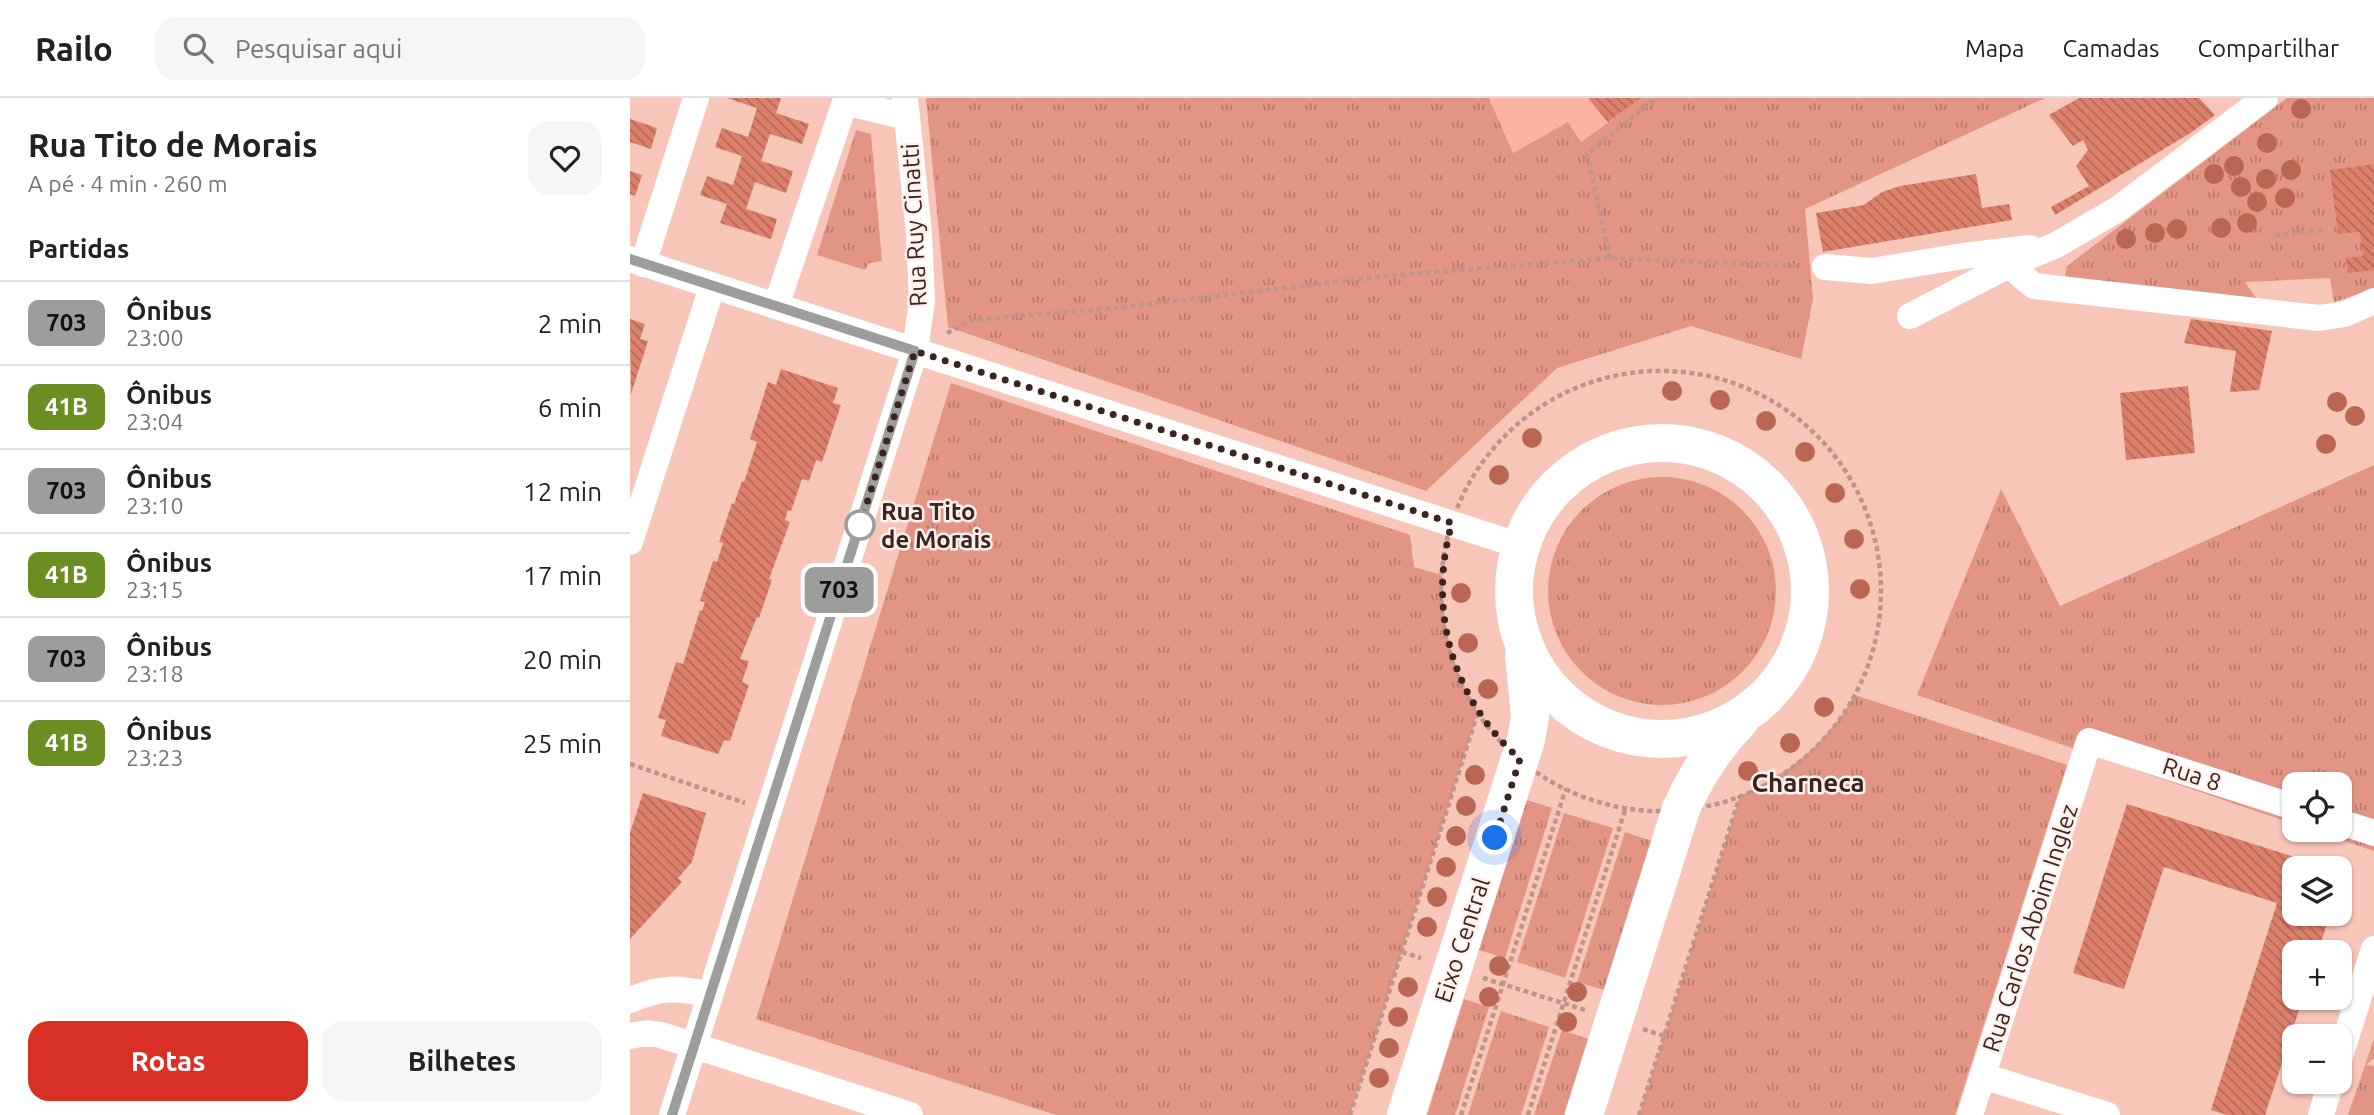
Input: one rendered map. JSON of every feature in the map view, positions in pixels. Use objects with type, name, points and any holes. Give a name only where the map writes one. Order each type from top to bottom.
[{"type":"main road","name":"Eixo Central","points":[[1406,1115],[1520,759],[1530,717],[1529,690],[1514,600],[1514,579],[1521,545],[1532,519],[1558,486],[1591,460],[1611,452],[1652,443],[1694,446],[1715,452],[1751,473],[1774,495],[1793,521],[1801,540],[1810,581],[1807,623],[1792,663],[1766,696],[1750,710]]},
{"type":"main road","points":[[1522,642],[1542,679],[1556,695],[1581,715],[1609,729],[1651,738],[1693,735],[1713,730],[1750,710]]},
{"type":"main road","points":[[1584,1115],[1681,809],[1707,758],[1750,710]]},
{"type":"street","points":[[696,98],[636,261],[1521,545]]},
{"type":"street","points":[[1910,316],[2008,265],[2056,245],[2118,209],[2265,98]]},
{"type":"street","points":[[776,306],[845,102],[906,108]]},
{"type":"street","name":"Rua Ruy Cinatti","points":[[906,108],[919,233],[922,300],[915,351]]},
{"type":"street","points":[[1825,267],[1872,271],[1962,256],[2056,245]]},
{"type":"street","points":[[2008,265],[2034,286],[2319,318],[2345,314],[2374,301]]},
{"type":"street","points":[[630,542],[712,287]]},
{"type":"street","points":[[672,1115],[915,351]]},
{"type":"street","name":"Rua 8","points":[[2090,741],[2282,803]]},
{"type":"street","name":"Rua Carlos Aboim Inglez","points":[[1970,1115],[2090,741]]},
{"type":"street","points":[[2352,826],[2374,833]]},
{"type":"street","points":[[2350,1024],[2374,949]]},
{"type":"street","points":[[630,1000],[670,988],[710,995]]},
{"type":"street","points":[[630,1036],[647,1033],[661,1035],[910,1115]]},
{"type":"street","points":[[1983,1076],[2107,1115]]},
{"type":"street","points":[[2321,1115],[2327,1094]]},
{"type":"path","points":[[1610,258],[1587,155],[1656,98]]},
{"type":"path","points":[[2275,235],[2323,230]]},
{"type":"path","points":[[915,351],[973,320],[1115,308],[1387,276],[1610,258],[1825,267]]},
{"type":"path","points":[[1669,371],[1727,381],[1774,402],[1808,427],[1843,466],[1859,493],[1879,553],[1882,584],[1874,648],[1861,684],[1831,731],[1810,753],[1785,772],[1740,796],[1723,802],[1681,809],[1644,810],[1603,802],[1566,789],[1536,772],[1503,743],[1478,712],[1455,668],[1446,639],[1442,607],[1443,561],[1452,523],[1467,488],[1486,458],[1508,433],[1532,412],[1560,396],[1590,383],[1634,373],[1669,371]]},
{"type":"path","points":[[1350,1115],[1478,712]]},
{"type":"path","points":[[630,764],[769,811]]},
{"type":"path","points":[[1461,1115],[1566,789]]},
{"type":"path","points":[[1639,1115],[1740,796]]},
{"type":"path","points":[[1528,1115],[1626,807]]},
{"type":"path","points":[[1402,952],[1664,1036]]},
{"type":"shaded area","points":[[1489,98],[1641,98],[1580,142],[1568,122],[1513,153]]},
{"type":"green space","points":[[926,98],[1489,98],[1513,153],[1568,122],[1581,142],[1641,98],[2045,98],[1805,209],[1813,299],[1801,359],[1691,326],[1557,368],[1426,491],[948,327]]},
{"type":"green space","points":[[2287,98],[2374,98],[2374,289],[2334,302],[2330,278],[2245,282],[2256,298],[2067,278],[2067,266]]},
{"type":"green space","points":[[856,130],[871,134],[882,261],[869,263],[865,270],[817,255]]},
{"type":"green space","points":[[951,383],[1410,535],[1414,567],[1442,575],[1444,612],[1450,646],[1461,680],[1478,712],[1350,1115],[1056,1115],[756,1019]]},
{"type":"green space","points":[[2374,465],[2374,851],[2347,842],[2352,842],[2352,772],[2282,772],[2282,820],[1917,695],[2001,489],[2060,606]]},
{"type":"green space","points":[[1651,477],[1673,477],[1716,490],[1743,510],[1763,537],[1774,569],[1774,613],[1763,645],[1743,672],[1716,692],[1695,700],[1673,705],[1651,705],[1608,692],[1581,672],[1561,645],[1553,624],[1548,602],[1548,580],[1561,537],[1581,510],[1608,490],[1629,482]]},
{"type":"green space","points":[[1855,695],[2067,765],[1955,1115],[1639,1115],[1740,796],[1791,767],[1806,754],[1833,727]]},
{"type":"green space","points":[[1527,800],[1552,808],[1505,958],[1479,950]]},
{"type":"green space","points":[[1564,813],[1613,828],[1565,978],[1517,962]]},
{"type":"green space","points":[[1625,832],[1652,841],[1604,990],[1577,982]]},
{"type":"green space","points":[[1464,999],[1489,1007],[1455,1115],[1427,1115]]},
{"type":"green space","points":[[1501,1011],[1549,1027],[1521,1115],[1468,1115]]},
{"type":"green space","points":[[1562,1030],[1588,1039],[1564,1115],[1534,1115]]},
{"type":"green space","points":[[2374,1039],[2374,1058],[2366,1065],[2374,1066],[2374,1115],[2348,1115]]},
{"type":"building","points":[[727,98],[781,98],[776,113],[809,124],[802,144],[770,134],[761,161],[793,171],[786,193],[755,182],[746,209],[777,219],[771,239],[720,223],[727,204],[700,195],[707,176],[733,185],[742,156],[715,147],[722,128],[748,137],[757,108]]},
{"type":"building","points":[[1588,98],[1641,98],[1608,122]]},
{"type":"building","points":[[2079,98],[2199,98],[2215,115],[2192,132],[2055,215],[2051,207],[2089,186],[2076,166],[2088,150],[2083,140],[2073,146],[2049,115]]},
{"type":"building","points":[[630,119],[657,128],[651,149],[630,142]]},
{"type":"building","points":[[2374,164],[2374,270],[2348,273],[2346,258],[2363,256],[2360,232],[2338,234],[2330,170]]},
{"type":"building","points":[[630,171],[642,175],[635,196],[630,194]]},
{"type":"building","points":[[1976,174],[1982,208],[2009,204],[2012,220],[1823,252],[1816,213],[1864,205],[1882,192],[1900,186]]},
{"type":"building","points":[[630,319],[645,324],[640,339],[648,341],[631,394]]},
{"type":"building","points":[[2191,319],[2272,331],[2259,390],[2230,392],[2236,351],[2184,343]]},
{"type":"building","points":[[781,369],[838,388],[833,403],[841,405],[822,462],[816,460],[809,481],[802,479],[791,511],[788,510],[785,520],[790,522],[769,579],[772,580],[759,618],[757,617],[740,659],[749,661],[742,682],[749,685],[730,741],[724,740],[718,754],[661,736],[666,720],[658,718],[676,662],[683,664],[705,602],[700,601],[713,561],[717,562],[723,543],[719,542],[757,442],[750,439],[768,382],[776,385]]},
{"type":"building","points":[[2188,386],[2195,453],[2126,460],[2120,393]]},
{"type":"building","points":[[643,793],[706,813],[692,862],[678,878],[682,882],[630,939],[630,833]]},
{"type":"building","points":[[2127,804],[2291,856],[2282,856],[2282,926],[2326,926],[2322,940],[2282,940],[2282,1010],[2299,1010],[2295,1024],[2282,1024],[2282,1063],[2265,1115],[2227,1115],[2211,1110],[2277,903],[2164,867],[2124,989],[2073,973]]},
{"type":"bus line","name":"703","points":[[630,259],[915,351],[672,1115]]},
{"type":"place","name":"Rua Tito de Morais","points":[[860,525]]},
{"type":"district","name":"Charneca","points":[[1808,782]]},
{"type":"route","points":[[860,525],[915,351],[1452,523],[1442,575],[1446,639],[1468,696],[1490,728],[1520,759],[1495,838]]}]
